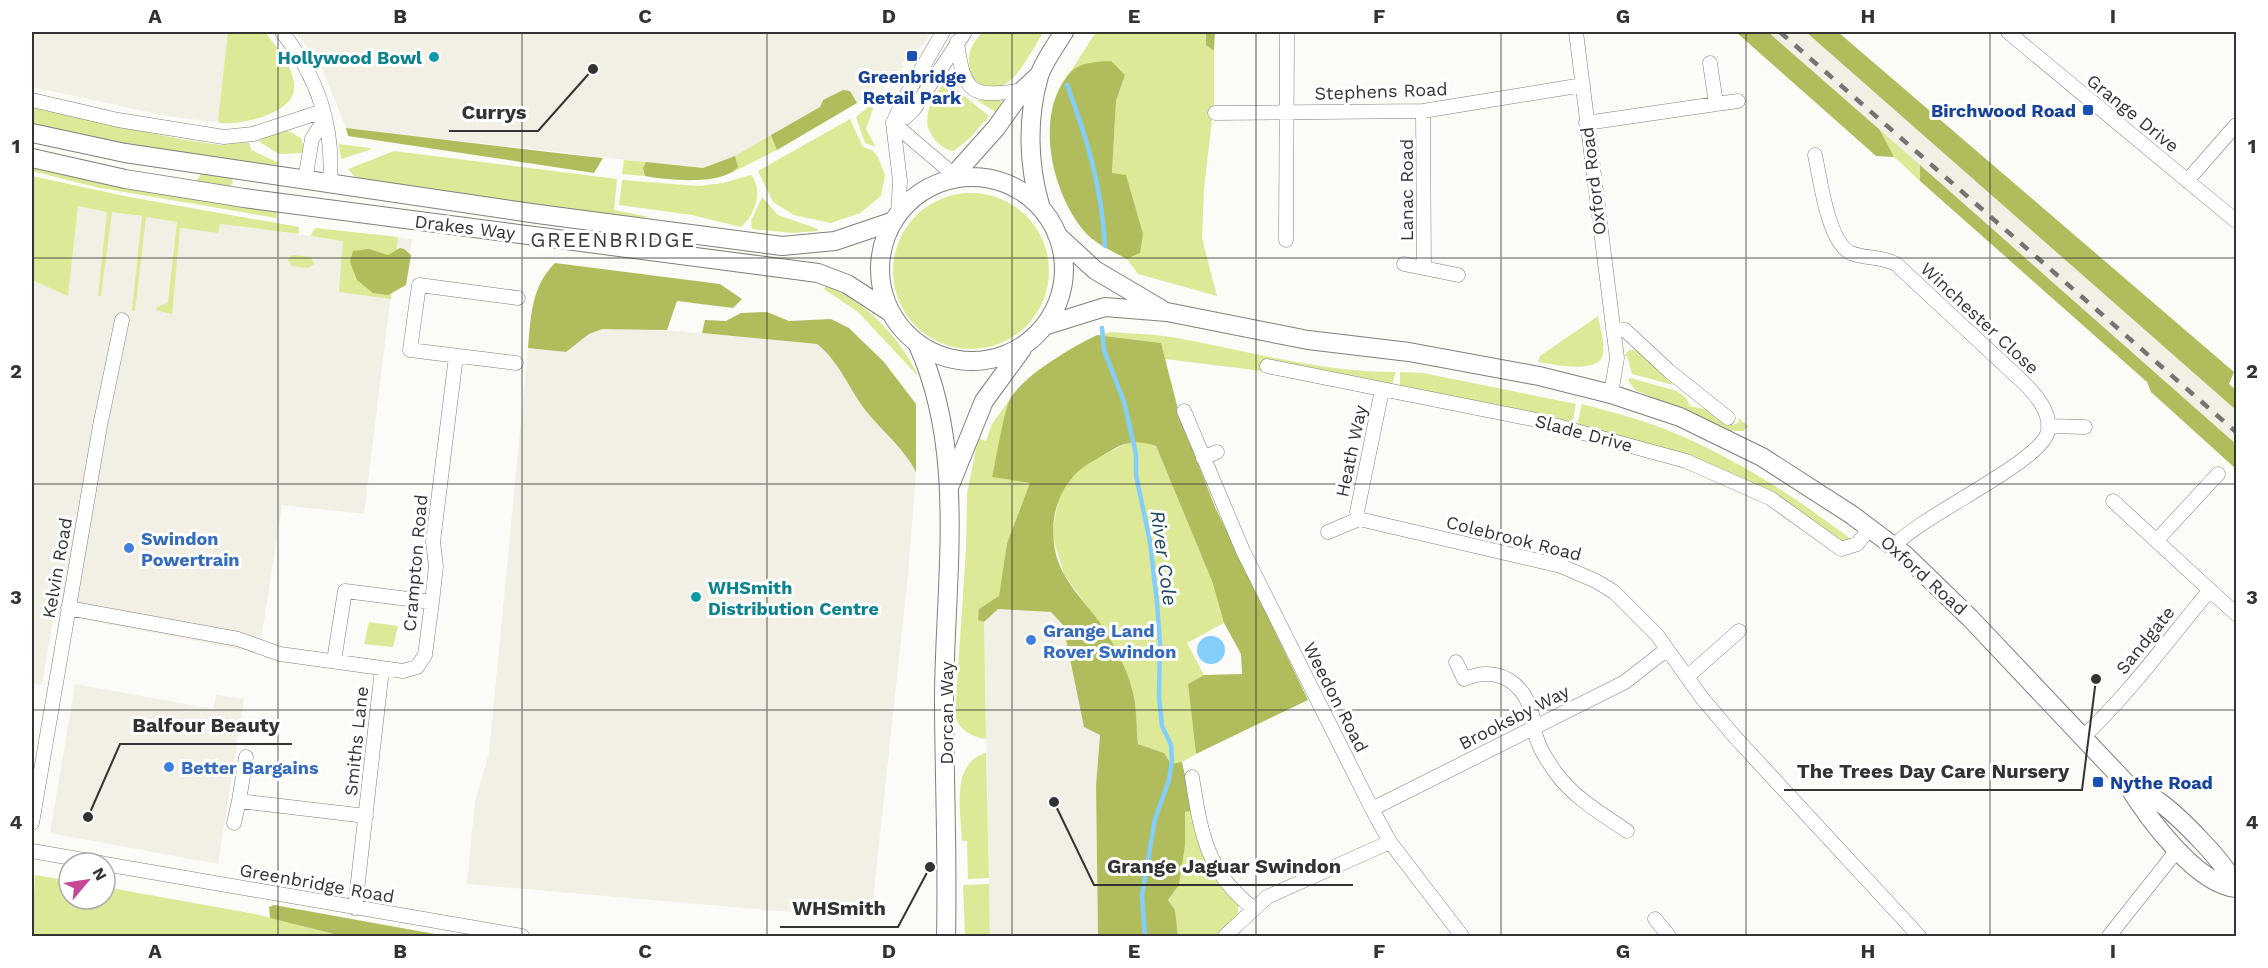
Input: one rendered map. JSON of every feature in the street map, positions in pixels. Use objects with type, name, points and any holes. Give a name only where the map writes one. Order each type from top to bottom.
[{"type":"main road","points":[[1039,75],[1031,149],[1033,178],[1040,205],[1056,233],[1062,256],[1063,278],[1059,297],[1044,326],[1025,345],[998,358],[968,362],[939,356],[916,343],[899,326],[890,312],[882,289],[880,265],[884,242],[896,218],[918,196],[954,175],[996,128],[1023,90],[1039,75],[1064,32]]},
{"type":"main road","name":"Drakes Way","points":[[32,133],[125,153],[538,214],[782,246],[835,242],[896,218]]},
{"type":"main road","name":"Drakes Way","points":[[32,158],[125,179],[301,206],[818,273],[847,284],[890,312]]},
{"type":"main road","points":[[954,175],[981,175],[1002,179],[1020,188],[1040,205]]},
{"type":"main road","points":[[301,206],[305,180]]},
{"type":"main road","points":[[326,209],[330,183]]},
{"type":"main road","points":[[1056,233],[1095,270],[1167,312]]},
{"type":"main road","points":[[1044,326],[1105,307],[1167,312],[1308,340],[1444,358],[1611,394]]},
{"type":"main road","name":"Dorcan Way","points":[[916,343],[936,394],[948,489],[944,694],[948,850],[946,936]]},
{"type":"main road","name":"Dorcan Way","points":[[948,489],[984,401],[1025,345]]},
{"type":"main road","name":"Oxford Road","points":[[1611,394],[1680,417],[1762,458],[1894,546],[1964,610],[2127,784],[2144,813],[2178,849],[2209,877],[2225,886],[2236,887],[2231,873],[2191,832],[2158,801],[2127,784]]},
{"type":"main road","points":[[2178,849],[2191,832]]},
{"type":"street","points":[[282,32],[308,68],[331,140],[330,183]]},
{"type":"street","points":[[896,218],[900,181],[893,123],[903,101],[943,32]]},
{"type":"street","points":[[1286,240],[1287,32]]},
{"type":"street","name":"Oxford Road","points":[[1576,32],[1617,358],[1611,394]]},
{"type":"street","name":"Grange Drive","points":[[2008,32],[2236,221]]},
{"type":"street","points":[[893,123],[906,117],[914,109],[961,37]]},
{"type":"street","points":[[961,37],[961,71],[964,80],[973,89],[991,95],[1023,90]]},
{"type":"street","points":[[1710,63],[1716,104]]},
{"type":"street","name":"Stephens Road","points":[[1215,113],[1423,111],[1583,85]]},
{"type":"street","points":[[32,100],[118,120],[224,137],[244,136],[323,115]]},
{"type":"street","points":[[1586,123],[1738,101]]},
{"type":"street","name":"Lanac Road","points":[[1423,111],[1424,268]]},
{"type":"street","points":[[305,180],[312,139],[323,115]]},
{"type":"street","points":[[893,123],[954,175]]},
{"type":"street","points":[[2187,181],[2236,125]]},
{"type":"street","name":"Winchester Close","points":[[1815,155],[1827,211],[1840,244],[1852,253],[1882,258],[1896,264],[2024,383],[2044,409],[2048,426]]},
{"type":"street","name":"Lanac Road","points":[[1404,264],[1458,275]]},
{"type":"street","points":[[516,363],[410,350],[419,285],[518,298]]},
{"type":"street","name":"Kelvin Road","points":[[32,823],[68,608],[122,320]]},
{"type":"street","points":[[1613,330],[1625,330],[1669,371],[1728,418]]},
{"type":"street","name":"Crampton Road","points":[[68,608],[181,627],[247,642],[280,654],[382,669],[411,670],[422,662],[432,602],[436,566],[433,542],[456,356]]},
{"type":"street","name":"Slade Drive","points":[[1267,366],[1553,424],[1686,461],[1770,498],[1841,549],[1857,544],[1870,528]]},
{"type":"street","name":"Heath Way","points":[[1359,519],[1357,512],[1382,390]]},
{"type":"street","name":"Weedon Road","points":[[1184,411],[1243,551],[1372,808],[1390,842],[1461,936]]},
{"type":"street","points":[[1894,546],[1916,526],[2036,451],[2045,439],[2048,426],[2085,427]]},
{"type":"street","points":[[1203,458],[1217,452]]},
{"type":"street","points":[[2157,540],[2218,474]]},
{"type":"street","points":[[2113,501],[2236,614]]},
{"type":"street","points":[[1328,532],[1359,519]]},
{"type":"street","name":"Colebrook Road","points":[[1359,519],[1578,572],[1596,581],[1628,604],[1667,649],[1742,744],[1919,936]]},
{"type":"street","name":"Sandgate","points":[[2082,738],[2119,702],[2169,637],[2210,590]]},
{"type":"street","points":[[334,661],[345,591],[432,602]]},
{"type":"street","points":[[1687,677],[1739,631]]},
{"type":"street","name":"Brooksby Way","points":[[1372,808],[1625,682],[1667,649]]},
{"type":"street","points":[[1456,662],[1464,679],[1488,672],[1512,682],[1533,716],[1536,737],[1547,759],[1568,788],[1628,831]]},
{"type":"street","name":"Smiths Lane","points":[[355,908],[382,669]]},
{"type":"street","points":[[234,824],[246,757]]},
{"type":"street","points":[[1192,777],[1201,834],[1210,857],[1232,890],[1253,908]]},
{"type":"street","name":"Smiths Lane","points":[[239,801],[366,816]]},
{"type":"street","points":[[1225,936],[1253,908],[1275,893],[1390,842]]},
{"type":"street","points":[[2109,936],[2178,849]]},
{"type":"street","name":"Greenbridge Road","points":[[32,851],[57,855]]},
{"type":"street","name":"Greenbridge Road","points":[[117,866],[522,936]]},
{"type":"street","points":[[1655,920],[1669,936]]},
{"type":"shaded area","points":[[32,32],[228,32],[218,120],[220,123],[167,116],[32,87]]},
{"type":"shaded area","name":"Greenbridge Retail Park","points":[[296,32],[932,32],[924,44],[902,63],[904,67],[882,89],[878,85],[857,103],[777,150],[771,135],[737,163],[733,172],[702,180],[645,176],[643,168],[646,162],[346,128],[321,66]]},
{"type":"shaded area","points":[[1768,32],[1806,32],[2236,410],[2236,444]]},
{"type":"shaded area","points":[[78,206],[177,222],[177,228],[218,233],[219,224],[310,236],[315,228],[412,239],[406,285],[391,294],[364,514],[282,505],[259,653],[54,614],[42,685],[32,683],[32,280],[68,295]]},
{"type":"shaded area","name":"WHSmith Distribution Centre","points":[[602,329],[655,329],[817,344],[829,353],[866,411],[899,444],[916,472],[908,575],[871,919],[467,884],[475,801],[489,753],[528,348],[566,352],[589,334]]},
{"type":"shaded area","points":[[998,609],[1051,612],[1063,625],[1084,727],[1100,735],[1096,786],[1098,936],[990,936],[984,622]]},
{"type":"shaded area","points":[[75,684],[213,709],[216,695],[244,699],[218,864],[50,833]]},
{"type":"green space","points":[[228,32],[265,32],[283,56],[294,84],[293,94],[278,110],[266,116],[241,122],[220,123],[218,120]]},
{"type":"green space","points":[[983,32],[1044,32],[1013,78],[1004,85],[993,87],[981,84],[967,74],[971,72],[969,60],[971,50]]},
{"type":"green space","points":[[1096,32],[1206,32],[1206,45],[1214,51],[1214,103],[1204,189],[1202,238],[1217,296],[1138,274],[1127,259],[1140,253],[1112,174],[1116,101],[1125,75],[1080,66],[1069,74]]},
{"type":"green space","points":[[1206,32],[1215,32],[1214,51],[1206,45]]},
{"type":"green space","points":[[1736,32],[1768,32],[1880,130],[1894,157],[1876,156]]},
{"type":"green space","points":[[1806,32],[1838,32],[2234,372],[2229,384],[2236,390],[2236,410]]},
{"type":"green space","points":[[1111,61],[1125,75],[1116,101],[1112,173],[1126,175],[1143,234],[1140,253],[1127,259],[1098,243],[1084,231],[1063,196],[1051,154],[1052,112],[1058,92],[1068,75],[1082,65]]},
{"type":"green space","points":[[949,77],[958,91],[989,116],[970,138],[954,151],[937,142],[931,134],[927,117],[937,92]]},
{"type":"green space","points":[[843,90],[850,91],[857,103],[777,150],[771,135],[820,107],[823,100]]},
{"type":"green space","points":[[1003,99],[996,112],[976,100]]},
{"type":"green space","points":[[871,105],[873,109],[866,129],[876,147],[865,143],[856,117]]},
{"type":"green space","points":[[32,108],[180,139],[221,145],[249,142],[251,150],[279,163],[275,167],[81,136],[32,124]]},
{"type":"green space","points":[[850,119],[863,147],[872,150],[878,157],[885,175],[881,196],[860,213],[831,223],[794,215],[773,202],[758,171]]},
{"type":"green space","points":[[346,128],[603,158],[594,173],[348,136]]},
{"type":"green space","points":[[286,130],[301,138],[302,153],[279,154],[258,141]]},
{"type":"green space","points":[[1880,130],[1920,165],[1920,181],[1894,157]]},
{"type":"green space","points":[[771,135],[777,150],[733,172],[737,163],[735,156]]},
{"type":"green space","points":[[339,144],[370,148],[372,149],[341,159]]},
{"type":"green space","points":[[394,151],[617,179],[614,210],[650,217],[627,218],[366,180],[354,176],[348,169]]},
{"type":"green space","points":[[735,156],[738,167],[720,177],[707,179],[680,180],[645,176],[643,168],[646,162],[703,168]]},
{"type":"green space","points":[[624,160],[646,162],[643,168],[645,176],[622,174]]},
{"type":"green space","points":[[32,164],[277,210],[276,218],[95,187],[32,171]]},
{"type":"green space","points":[[1920,165],[2236,444],[2236,469],[2151,392],[2147,382],[1920,181]]},
{"type":"green space","points":[[202,172],[231,177],[233,183],[229,187],[196,182]]},
{"type":"green space","points":[[751,175],[757,188],[756,202],[750,216],[741,227],[692,215],[619,205],[622,180],[698,186],[723,183]]},
{"type":"green space","points":[[32,176],[129,197],[299,227],[299,234],[220,224],[218,233],[180,228],[172,314],[156,310],[157,307],[168,303],[177,222],[146,217],[135,311],[132,311],[142,216],[112,212],[101,296],[98,296],[107,212],[78,206],[68,296],[32,280]]},
{"type":"green space","points":[[971,193],[986,194],[1001,199],[1015,206],[1026,216],[1036,227],[1043,241],[1048,256],[1048,286],[1043,301],[1036,315],[1026,326],[1015,336],[1001,343],[986,348],[971,349],[956,348],[941,343],[927,336],[916,326],[906,315],[899,301],[894,286],[893,271],[894,256],[899,241],[906,227],[916,216],[927,206],[941,199],[956,194]]},
{"type":"green space","points":[[762,197],[778,215],[818,229],[817,231],[793,233],[752,229],[751,221]]},
{"type":"green space","points":[[315,228],[398,237],[391,299],[339,292],[343,241],[311,236]]},
{"type":"green space","points":[[400,248],[411,255],[406,285],[388,295],[373,293],[357,280],[350,262],[353,251],[369,249],[388,255]]},
{"type":"green space","points":[[292,255],[311,257],[314,264],[308,268],[292,266],[288,260]]},
{"type":"green space","points":[[555,263],[720,284],[742,299],[733,308],[677,301],[667,330],[602,329],[589,334],[566,352],[528,348],[537,292],[547,272]]},
{"type":"green space","points":[[826,286],[854,301],[880,322],[902,348],[918,376],[858,312],[824,289]]},
{"type":"green space","points":[[767,312],[789,321],[831,319],[849,328],[884,362],[916,404],[916,472],[899,447],[860,403],[832,359],[817,344],[702,333],[705,320],[726,321],[741,313]]},
{"type":"green space","points":[[1598,316],[1603,345],[1600,360],[1593,364],[1575,367],[1538,362],[1540,356]]},
{"type":"green space","points":[[1112,332],[1169,337],[1340,369],[1396,372],[1392,385],[1267,363],[1262,371],[1165,359],[1161,343],[1097,335]]},
{"type":"green space","points":[[1097,335],[1161,343],[1180,417],[1215,507],[1308,700],[1196,754],[1188,684],[1204,675],[1242,674],[1241,654],[1224,623],[1212,581],[1156,446],[1137,442],[1123,444],[1079,470],[1060,496],[1055,511],[1053,528],[1058,560],[1070,584],[1108,635],[1125,669],[1134,696],[1138,744],[1164,753],[1171,764],[1182,762],[1193,811],[1185,812],[1185,846],[1179,885],[1168,900],[1175,910],[1178,936],[1098,936],[1096,786],[1100,735],[1084,727],[1063,625],[1051,612],[998,609],[984,622],[978,620],[979,609],[999,596],[1007,543],[1030,483],[992,477],[1010,399],[1037,371]]},
{"type":"green space","points":[[1629,350],[1638,351],[1673,385],[1632,374],[1627,356],[1624,356]]},
{"type":"green space","points":[[1400,372],[1423,373],[1576,404],[1572,424],[1400,386]]},
{"type":"green space","points":[[1630,378],[1677,391],[1686,398],[1690,406],[1704,409],[1733,425],[1739,422],[1738,418],[1748,426],[1743,431],[1731,431],[1635,390],[1628,380]]},
{"type":"green space","points":[[1010,399],[992,476],[1030,483],[1007,543],[999,596],[978,620],[984,622],[986,739],[975,736],[962,728],[955,713],[966,550],[967,494],[978,438],[986,441],[992,424]]},
{"type":"green space","points":[[1582,404],[1655,426],[1725,457],[1769,482],[1852,540],[1844,544],[1778,495],[1718,467],[1577,425]]},
{"type":"green space","points":[[1138,440],[1156,446],[1212,581],[1224,623],[1187,643],[1204,675],[1188,684],[1196,754],[1175,766],[1164,753],[1138,744],[1132,688],[1107,634],[1064,574],[1052,534],[1059,497],[1070,477],[1085,465],[1127,443]]},
{"type":"green space","points":[[369,622],[398,626],[393,647],[364,644]]},
{"type":"green space","points":[[986,753],[989,878],[968,879],[967,841],[962,841],[960,790],[967,767],[975,758]]},
{"type":"green space","points":[[1193,811],[1239,903],[1237,918],[1218,936],[1178,936],[1175,910],[1168,900],[1179,885],[1185,846],[1185,812]]},
{"type":"green space","points":[[35,875],[57,879],[57,911],[117,911],[117,889],[255,914],[342,936],[32,936]]},
{"type":"green space","points":[[989,884],[990,936],[965,936],[963,885]]},
{"type":"green space","points":[[274,905],[446,936],[342,936],[270,918],[269,907]]},
{"type":"water","points":[[1211,636],[1221,640],[1225,650],[1221,660],[1211,664],[1201,660],[1197,650],[1201,640]]},
{"type":"waterway","name":"River Cole","points":[[1067,85],[1081,124],[1097,184],[1105,246]]},
{"type":"waterway","name":"River Cole","points":[[1102,328],[1104,350],[1124,402],[1136,454],[1136,475],[1150,542],[1157,603],[1160,643],[1159,697],[1162,726],[1171,745],[1172,760],[1169,780],[1155,819],[1142,895],[1145,936]]},
{"type":"railway","points":[[1780,32],[2236,432]]},
{"type":"place","name":"Greenbridge Retail Park","points":[[912,56]]},
{"type":"place","name":"Hollywood Bowl","points":[[434,57]]},
{"type":"place","name":"Currys","points":[[593,69]]},
{"type":"place","name":"Birchwood Road","points":[[2088,110]]},
{"type":"place","name":"Swindon Powertrain","points":[[129,548]]},
{"type":"place","name":"WHSmith Distribution Centre","points":[[696,597]]},
{"type":"place","name":"Grange Land Rover Swindon","points":[[1031,640]]},
{"type":"place","name":"The Trees Day Care Nursery","points":[[2096,679]]},
{"type":"place","name":"Better Bargains","points":[[169,767]]},
{"type":"place","name":"Nythe Road","points":[[2098,782]]},
{"type":"place","name":"Grange Jaguar Swindon","points":[[1054,802]]},
{"type":"place","name":"Balfour Beauty","points":[[88,817]]},
{"type":"place","name":"WHSmith","points":[[930,867]]},
{"type":"district","name":"GREENBRIDGE","points":[[613,239]]}]
